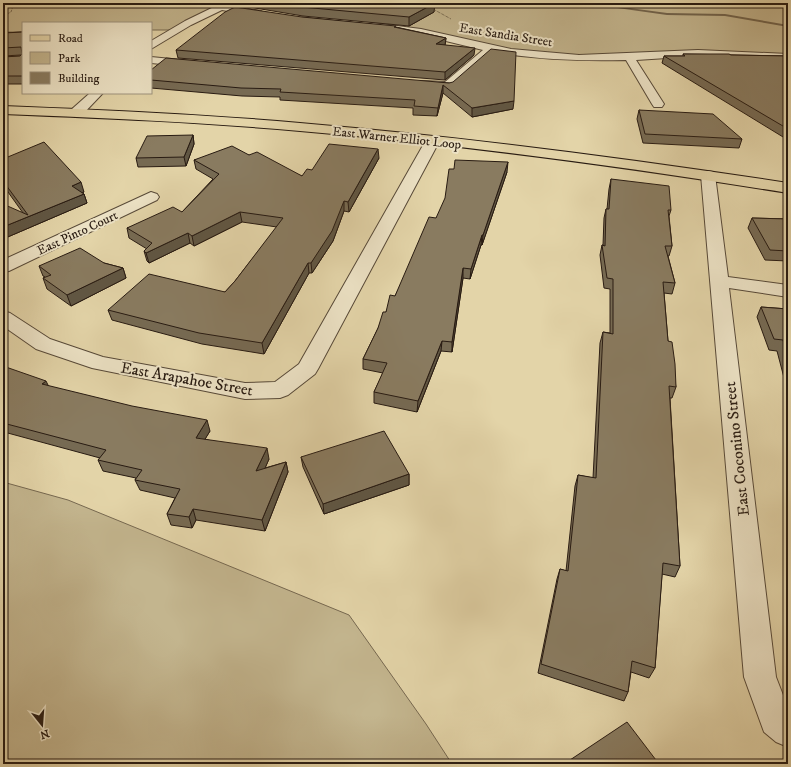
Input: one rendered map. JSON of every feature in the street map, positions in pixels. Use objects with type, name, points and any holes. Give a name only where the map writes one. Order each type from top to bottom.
[{"type":"main road","name":"East Warner Elliot Loop","points":[[3,110],[76,112],[286,125],[433,140],[565,156],[708,175],[788,188]]},
{"type":"street","points":[[152,45],[188,23],[225,5],[274,16]]},
{"type":"street","name":"East Sandia Street","points":[[365,25],[404,29],[511,52],[579,58],[698,54],[788,57]]},
{"type":"street","points":[[417,84],[448,86],[492,48]]},
{"type":"street","points":[[628,57],[658,104]]},
{"type":"street","points":[[152,60],[206,65]]},
{"type":"street","points":[[76,112],[96,94]]},
{"type":"street","name":"East Arapahoe Street","points":[[3,317],[43,344],[100,362],[245,391],[280,390],[307,369],[433,140]]},
{"type":"street","name":"East Coconino Street","points":[[708,175],[760,677],[782,725]]},
{"type":"street","name":"East Pinto Court","points":[[3,267],[151,197]]},
{"type":"street","points":[[719,281],[788,291]]},
{"type":"path","points":[[3,16],[11,12],[13,6],[19,3]]},
{"type":"green space","points":[[3,3],[229,3],[177,30],[152,30],[152,22],[22,22],[22,32],[3,32]]},
{"type":"green space","points":[[369,3],[788,3],[788,57],[605,58],[511,52],[404,29],[432,12]]},
{"type":"green space","points":[[3,482],[68,500],[349,615],[426,724],[452,764],[3,764]]},
{"type":"building","points":[[274,3],[435,3],[409,17]]},
{"type":"building","points":[[235,7],[302,17],[396,26],[394,27],[446,38],[436,44],[475,48],[445,72],[176,50],[225,12]]},
{"type":"building","points":[[22,32],[22,54],[21,47],[3,48],[3,33]]},
{"type":"building","points":[[491,49],[516,52],[514,101],[472,108],[443,85],[438,108],[414,106],[415,100],[280,92],[281,89],[241,88],[152,80],[152,69],[166,58],[449,83],[453,82]]},
{"type":"building","points":[[22,54],[22,76],[3,76],[3,57],[20,56]]},
{"type":"building","points":[[683,54],[788,56],[788,129],[664,56],[685,56]]},
{"type":"building","points":[[639,110],[713,114],[742,139],[645,134]]},
{"type":"building","points":[[193,135],[184,157],[136,158],[147,136]]},
{"type":"building","points":[[44,142],[81,182],[72,186],[84,194],[3,227],[3,204],[28,215],[3,181],[3,159]]},
{"type":"building","points":[[329,144],[378,149],[348,202],[344,201],[332,231],[311,263],[308,263],[262,343],[199,333],[108,310],[149,274],[225,292],[283,218],[240,212],[192,236],[188,233],[146,253],[144,251],[152,243],[127,228],[173,207],[182,212],[219,174],[194,160],[232,146],[249,155],[257,152],[302,176],[307,169],[312,170]]},
{"type":"building","points":[[455,160],[508,162],[471,269],[463,268],[452,342],[442,341],[418,401],[374,392],[387,363],[363,359],[378,328],[383,312],[386,312],[390,295],[395,296],[429,217],[436,218],[445,198],[449,169],[454,169]]},
{"type":"building","points":[[611,179],[669,186],[671,210],[668,210],[672,246],[665,246],[675,283],[663,282],[668,341],[672,342],[675,364],[676,387],[669,386],[680,566],[663,563],[655,668],[632,661],[628,692],[541,664],[560,569],[568,571],[578,475],[596,478],[603,332],[613,334],[613,279],[607,278],[602,245],[605,246],[606,209],[609,209]]},
{"type":"building","points":[[752,218],[788,219],[788,251],[770,250]]},
{"type":"building","points":[[80,248],[104,263],[123,268],[67,295],[43,278],[51,275],[39,266]]},
{"type":"building","points":[[761,307],[788,309],[788,360],[783,340],[774,339]]},
{"type":"building","points":[[3,366],[46,381],[42,384],[132,406],[207,420],[196,438],[267,448],[256,471],[286,462],[262,520],[193,509],[189,517],[167,514],[180,489],[135,480],[142,470],[98,460],[106,450],[3,423]]},
{"type":"building","points":[[384,431],[409,474],[323,504],[301,457]]},
{"type":"building","points":[[627,722],[659,764],[564,764]]},
{"type":"waterway","points":[[584,3],[667,14],[725,15],[788,26]]}]
